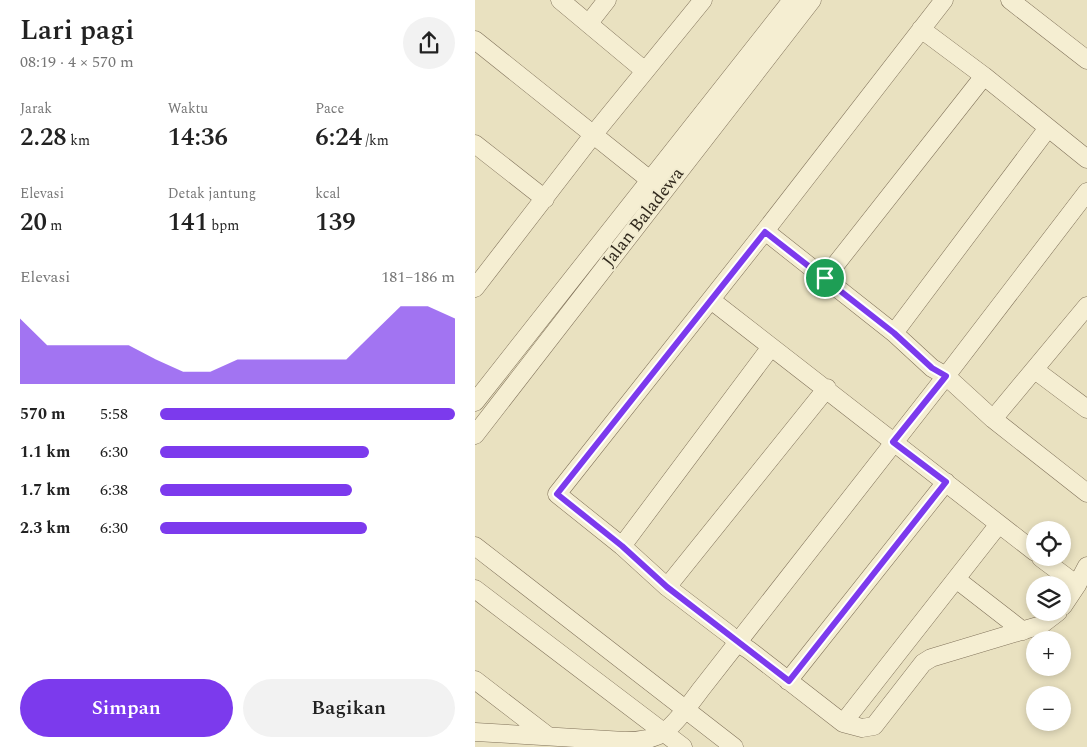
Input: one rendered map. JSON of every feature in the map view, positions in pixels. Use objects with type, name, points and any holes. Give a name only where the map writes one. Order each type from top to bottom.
[{"type":"street","points":[[560,0],[645,71]]},
{"type":"street","points":[[589,23],[607,0]]},
{"type":"street","points":[[475,288],[593,135],[703,0]]},
{"type":"street","name":"Jalan Baladewa","points":[[475,435],[792,0]]},
{"type":"street","name":"Jalan Baladewa","points":[[475,402],[812,0]]},
{"type":"street","points":[[944,0],[765,232],[557,494],[622,546],[667,587],[738,643],[843,723],[862,728],[874,726],[917,669],[931,658],[1041,625],[1046,621]]},
{"type":"street","points":[[1010,0],[1087,60]]},
{"type":"street","points":[[921,29],[984,76],[1087,159]]},
{"type":"street","points":[[475,40],[657,186]]},
{"type":"street","points":[[825,278],[984,76]]},
{"type":"street","points":[[894,333],[1049,128]]},
{"type":"street","points":[[475,144],[545,198]]},
{"type":"street","points":[[475,732],[639,740],[663,732],[686,709],[738,643],[1087,192]]},
{"type":"street","points":[[765,232],[894,333],[932,368],[946,376],[993,419],[1087,493]]},
{"type":"street","points":[[711,300],[827,388],[893,442],[1026,545]]},
{"type":"street","points":[[993,419],[1084,316]]},
{"type":"street","points":[[622,546],[771,347]]},
{"type":"street","points":[[1035,370],[1087,408]]},
{"type":"street","points":[[667,587],[827,388]]},
{"type":"street","points":[[789,681],[946,482]]},
{"type":"street","points":[[843,723],[999,524]]},
{"type":"street","points":[[475,546],[734,747]]},
{"type":"street","points":[[1052,566],[1077,585]]},
{"type":"street","points":[[1071,594],[1087,566]]},
{"type":"street","points":[[956,579],[1023,630]]},
{"type":"street","points":[[475,589],[683,747]]},
{"type":"street","points":[[475,680],[549,736]]},
{"type":"route","points":[[765,232],[825,278],[894,333],[932,368],[946,376],[893,442],[946,482],[789,681],[667,587],[622,546],[557,494],[765,232]]}]
